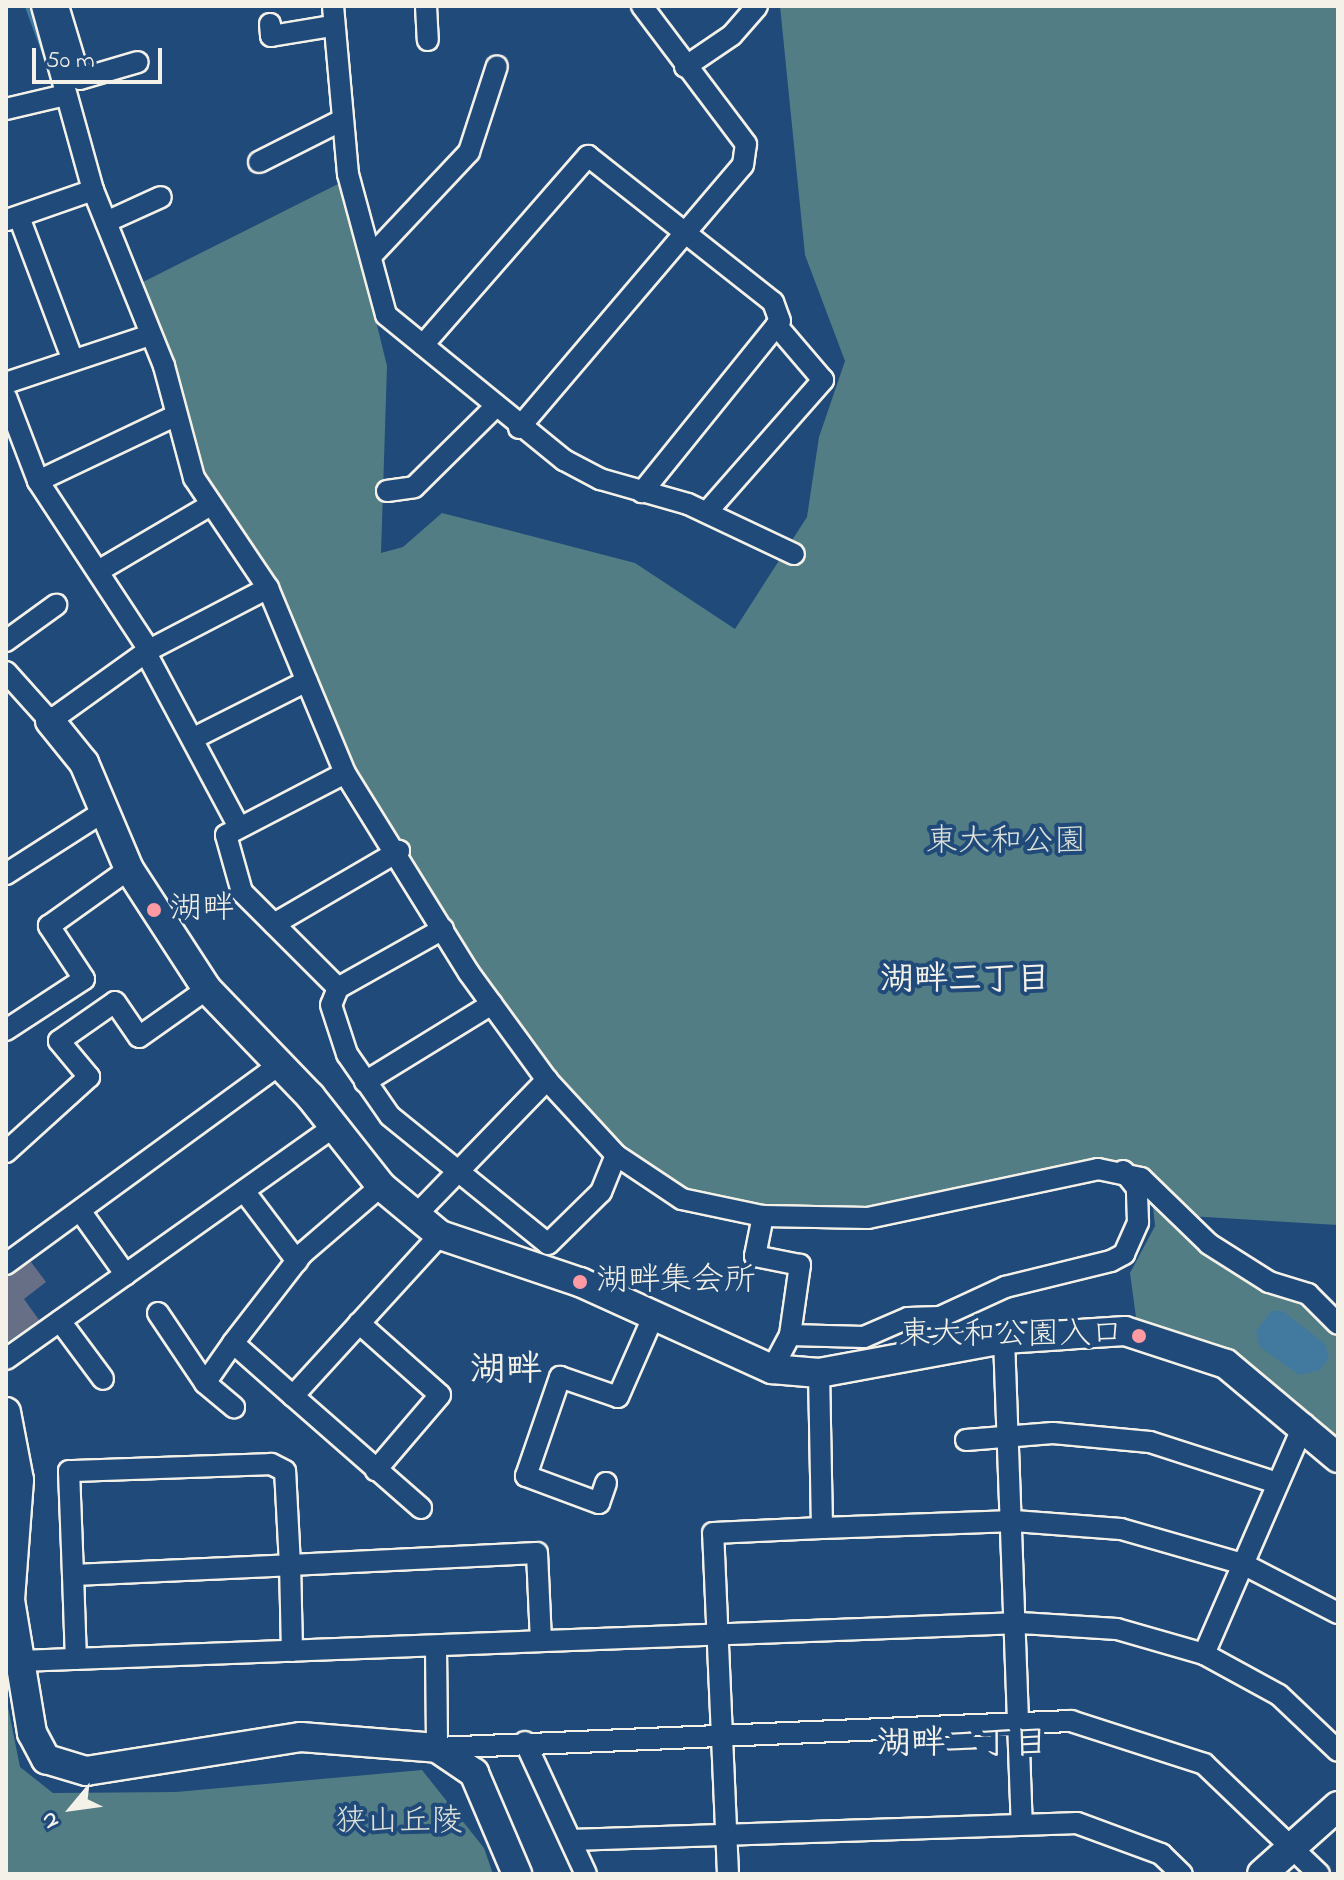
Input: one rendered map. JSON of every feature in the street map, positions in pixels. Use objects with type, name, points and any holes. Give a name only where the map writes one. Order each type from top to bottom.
[{"type":"street","points":[[42,6],[93,190],[150,335],[175,416],[211,505],[268,588],[345,773],[399,851],[443,929],[492,1004],[547,1080],[616,1155],[682,1199],[763,1216],[868,1218],[1098,1169],[1123,1171],[1141,1178],[1242,1267],[1315,1301],[1338,1324]]},
{"type":"street","points":[[58,6],[80,79],[138,62]]},
{"type":"street","points":[[426,6],[428,40]]},
{"type":"street","points":[[519,428],[743,165],[746,144],[642,6]]},
{"type":"street","points":[[685,67],[732,35],[757,6]]},
{"type":"street","points":[[270,24],[271,36],[333,16],[340,121],[386,315],[519,428],[600,479],[707,512],[794,554]]},
{"type":"street","points":[[371,256],[469,152],[497,66]]},
{"type":"street","points":[[6,109],[65,95]]},
{"type":"street","points":[[259,162],[340,121]]},
{"type":"street","points":[[423,345],[588,156],[773,302],[776,325],[823,380],[707,512]]},
{"type":"street","points":[[72,358],[12,219],[93,190]]},
{"type":"street","points":[[106,222],[161,197]]},
{"type":"street","points":[[642,492],[776,325]]},
{"type":"street","points":[[6,383],[72,358],[150,335]]},
{"type":"street","points":[[6,397],[38,481],[100,570],[148,652],[196,737],[238,825]]},
{"type":"street","points":[[387,491],[414,487],[495,407]]},
{"type":"street","points":[[38,481],[175,416]]},
{"type":"street","points":[[100,570],[211,505]]},
{"type":"street","points":[[50,721],[148,652],[268,588]]},
{"type":"street","points":[[6,641],[56,605]]},
{"type":"street","points":[[6,672],[84,763],[129,869],[207,989],[334,1127],[381,1186],[440,1235],[654,1315],[772,1369],[819,1373],[1004,1339],[1125,1331],[1226,1364],[1304,1424],[1338,1458]]},
{"type":"street","points":[[196,737],[307,681]]},
{"type":"street","points":[[338,988],[242,892],[226,835],[238,825],[345,773]]},
{"type":"street","points":[[6,874],[103,812]]},
{"type":"street","points":[[274,924],[399,851]]},
{"type":"street","points":[[6,1030],[84,979],[49,926],[129,869]]},
{"type":"street","points":[[338,988],[443,929]]},
{"type":"street","points":[[338,988],[332,1022],[365,1082],[390,1116],[548,1244],[601,1192],[616,1155]]},
{"type":"street","points":[[6,1152],[89,1077],[59,1041],[115,1002],[139,1037],[207,989]]},
{"type":"street","points":[[365,1082],[492,1004]]},
{"type":"street","points":[[6,1264],[278,1066]]},
{"type":"street","points":[[415,1216],[547,1080]]},
{"type":"street","points":[[6,1359],[334,1127]]},
{"type":"street","points":[[790,1335],[864,1337],[908,1318],[940,1317],[1005,1287],[1124,1254],[1138,1206],[1137,1188],[1123,1171]]},
{"type":"street","points":[[205,1383],[297,1261],[381,1186]]},
{"type":"street","points":[[244,1191],[297,1261]]},
{"type":"street","points":[[81,1212],[126,1275]]},
{"type":"street","points":[[763,1216],[755,1256],[800,1265],[790,1335],[772,1369]]},
{"type":"street","points":[[293,1396],[440,1235]]},
{"type":"street","points":[[1315,1301],[1338,1298]]},
{"type":"street","points":[[158,1313],[205,1383],[234,1407]]},
{"type":"street","points":[[606,1483],[599,1503],[526,1476],[560,1377],[618,1397],[654,1315]]},
{"type":"street","points":[[940,1317],[940,1353]]},
{"type":"street","points":[[60,1321],[103,1379]]},
{"type":"street","points":[[359,1323],[440,1395],[376,1470]]},
{"type":"street","points":[[1004,1339],[1014,1521],[1013,1623],[1022,1822]]},
{"type":"street","points":[[233,1343],[421,1508]]},
{"type":"street","points":[[819,1373],[822,1528]]},
{"type":"street","points":[[6,1412],[18,1463],[8,1572],[32,1733],[46,1759],[68,1771],[301,1737],[437,1748],[1071,1721],[1204,1764],[1319,1874]]},
{"type":"street","points":[[1204,1654],[1304,1424]]},
{"type":"street","points":[[966,1440],[1009,1435],[1150,1442],[1277,1483]]},
{"type":"street","points":[[76,1659],[69,1471],[271,1464],[285,1471],[292,1651]]},
{"type":"street","points":[[728,1874],[713,1533],[1014,1521],[1121,1529],[1243,1564],[1338,1613]]},
{"type":"street","points":[[73,1575],[537,1553],[541,1640]]},
{"type":"street","points":[[20,1661],[1013,1623],[1117,1629],[1204,1654],[1279,1695],[1338,1751]]},
{"type":"street","points":[[436,1647],[437,1748]]},
{"type":"street","points":[[525,1742],[586,1874]]},
{"type":"street","points":[[437,1748],[474,1773],[517,1874]]},
{"type":"street","points":[[1262,1874],[1338,1806]]},
{"type":"street","points":[[571,1840],[1022,1822],[1117,1833],[1161,1854],[1182,1874]]},
{"type":"green space","name":"東大和公園","points":[[780,6],[1338,6],[1338,1225],[1172,1215],[1269,1293],[1306,1297],[1338,1335],[1338,1445],[1137,1325],[1130,1273],[1155,1226],[1149,1168],[1109,1162],[872,1211],[759,1208],[682,1191],[586,1114],[479,972],[355,768],[262,556],[204,477],[175,362],[141,283],[342,182],[387,366],[381,553],[403,547],[442,513],[635,563],[735,629],[807,517],[819,437],[845,361],[805,255]]},
{"type":"green space","name":"狭山丘陵","points":[[6,1697],[20,1767],[53,1793],[176,1792],[422,1770],[484,1848],[493,1874],[6,1874]]},
{"type":"water","points":[[1271,1311],[1283,1311],[1325,1344],[1329,1358],[1320,1370],[1299,1375],[1260,1347],[1256,1332]]},
{"type":"building","points":[[31,1262],[46,1282],[24,1299],[39,1320],[6,1343],[6,1277]]},
{"type":"waterway","points":[[27,6],[52,75]]},
{"type":"place","name":"湖畔","points":[[154,910]]},
{"type":"place","name":"湖畔集会所","points":[[580,1282]]},
{"type":"place","name":"東大和公園入口","points":[[1139,1336]]},
{"type":"district","name":"湖畔三丁目","points":[[965,982]]},
{"type":"district","name":"湖畔","points":[[506,1372]]},
{"type":"district","name":"湖畔二丁目","points":[[962,1746]]}]
